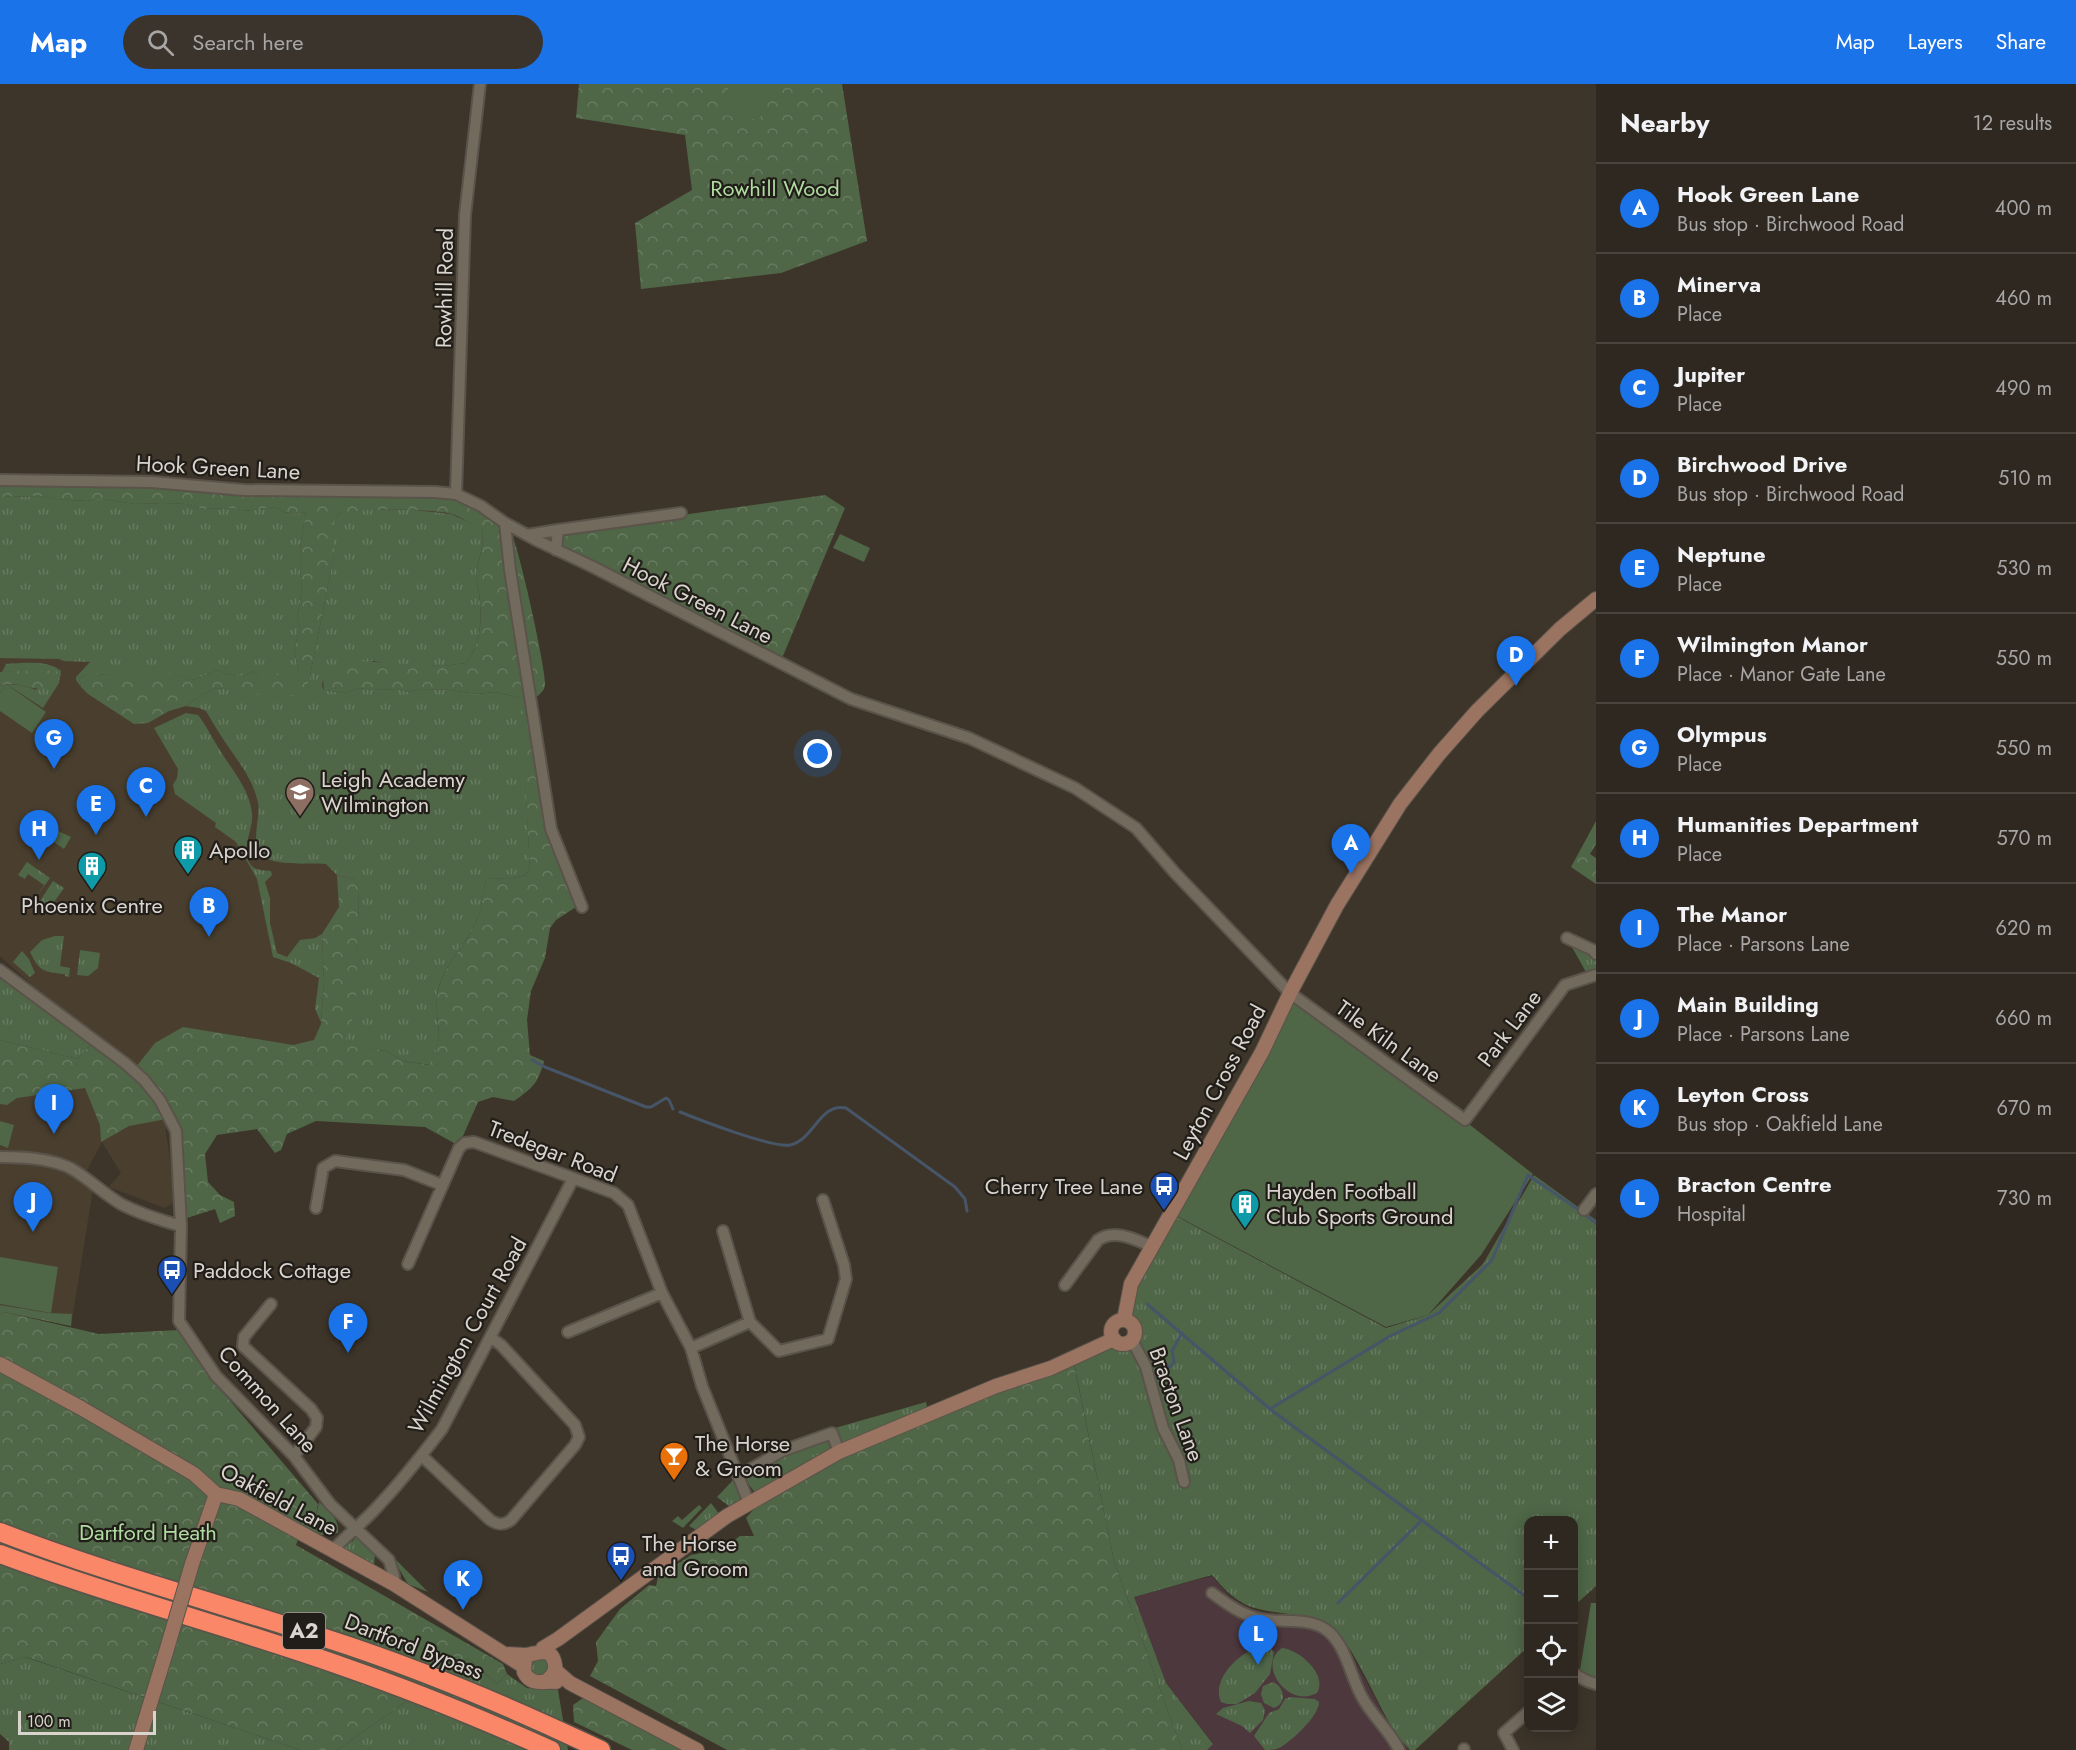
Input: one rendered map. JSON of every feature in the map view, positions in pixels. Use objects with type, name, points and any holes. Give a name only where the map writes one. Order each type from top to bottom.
[{"type":"highway","name":"Dartford Bypass","points":[[0,1532],[138,1580],[265,1618],[374,1655],[450,1684],[601,1750]]},
{"type":"highway","name":"Dartford Bypass","points":[[0,1554],[89,1586],[347,1668],[431,1699],[551,1750]]},
{"type":"street","name":"Rowhill Road","points":[[456,494],[465,215],[480,84]]},
{"type":"street","name":"Hook Green Lane","points":[[0,480],[152,482],[244,490],[456,494],[527,535],[851,699],[969,738],[1075,788],[1136,828],[1175,873],[1290,993]]},
{"type":"street","points":[[527,535],[681,513]]},
{"type":"street","points":[[505,523],[510,570],[551,829],[582,907]]},
{"type":"street","points":[[556,550],[558,530]]},
{"type":"street","name":"Leyton Cross Road","points":[[1114,1339],[1113,1326],[1124,1320],[1131,1284],[1262,1052],[1290,993],[1337,905],[1400,804],[1439,754],[1477,711],[1560,629],[1596,599]]},
{"type":"street","points":[[1567,938],[1593,950],[1596,954]]},
{"type":"street","name":"Common Lane","points":[[0,970],[125,1063],[144,1080],[160,1100],[176,1131],[181,1226],[179,1321],[216,1376],[294,1456],[330,1504],[389,1560],[394,1584]]},
{"type":"street","name":"Park Lane","points":[[1465,1120],[1565,985],[1596,975]]},
{"type":"street","name":"Tile Kiln Lane","points":[[1290,993],[1465,1120]]},
{"type":"street","name":"Tredegar Road","points":[[408,1264],[459,1148],[465,1143],[474,1142],[614,1193],[628,1205],[662,1293],[691,1348],[702,1386],[749,1503]]},
{"type":"street","points":[[0,1157],[37,1159],[69,1167],[119,1203],[142,1214],[181,1226]]},
{"type":"street","points":[[316,1208],[323,1168],[335,1161],[404,1170],[442,1185]]},
{"type":"street","name":"Wilmington Court Road","points":[[332,1551],[378,1506],[422,1456],[442,1428],[573,1179]]},
{"type":"street","points":[[1584,1210],[1596,1194]]},
{"type":"street","points":[[723,1231],[750,1322],[779,1351],[828,1339],[846,1279],[844,1265],[823,1200]]},
{"type":"street","points":[[1065,1285],[1098,1239],[1105,1235],[1118,1234],[1153,1247]]},
{"type":"street","points":[[568,1332],[662,1293]]},
{"type":"street","points":[[271,1304],[244,1337],[243,1346],[311,1409],[317,1418],[316,1426],[294,1456]]},
{"type":"street","points":[[541,1664],[558,1639],[749,1503],[839,1452],[996,1386],[1051,1368],[1114,1339],[1123,1344],[1132,1340],[1135,1335],[1134,1328],[1124,1320]]},
{"type":"street","points":[[691,1348],[750,1322]]},
{"type":"street","points":[[422,1456],[489,1519],[502,1524],[511,1520],[576,1445],[579,1437],[575,1425],[501,1345],[491,1338]]},
{"type":"street","name":"Bracton Lane","points":[[1132,1340],[1146,1367],[1163,1428],[1179,1460],[1184,1482]]},
{"type":"street","name":"Oakfield Lane","points":[[0,1364],[194,1474],[216,1494],[239,1499],[394,1584],[506,1654],[541,1664],[570,1683],[697,1750]]},
{"type":"street","points":[[740,1476],[782,1451],[832,1433],[839,1452]]},
{"type":"street","points":[[136,1750],[192,1564],[216,1494]]},
{"type":"street","points":[[1212,1593],[1233,1609],[1249,1616],[1324,1628],[1341,1649],[1362,1698],[1399,1750]]},
{"type":"street","points":[[1578,1676],[1596,1684]]},
{"type":"street","points":[[1513,1750],[1504,1733],[1524,1716]]},
{"type":"shaded area","name":"Leigh Academy Wilmington","points":[[0,486],[441,499],[520,955],[170,1105],[152,1079],[136,1064],[86,1030],[33,986],[0,956]]},
{"type":"shaded area","points":[[0,973],[166,1119],[176,1201],[165,1208],[109,1187],[121,1173],[102,1142],[87,1170],[95,1177],[71,1326],[4,1312],[0,1314]]},
{"type":"shaded area","points":[[1212,1576],[1229,1596],[1247,1607],[1260,1612],[1312,1619],[1331,1626],[1347,1646],[1391,1728],[1409,1750],[1207,1750],[1213,1743],[1166,1683],[1133,1597]]},
{"type":"green space","name":"Rowhill Wood","points":[[579,84],[842,84],[867,241],[781,273],[641,289],[635,223],[692,190],[685,135],[576,118]]},
{"type":"green space","points":[[729,84],[765,84],[760,120],[724,115]]},
{"type":"green space","points":[[0,483],[441,495],[480,511],[506,529],[512,536],[520,561],[542,658],[545,686],[538,696],[530,697],[554,845],[576,907],[556,920],[550,928],[545,958],[531,991],[527,1020],[530,1055],[544,1061],[537,1080],[526,1092],[514,1101],[493,1097],[478,1102],[463,1136],[454,1143],[425,1127],[316,1121],[287,1134],[281,1150],[275,1153],[257,1129],[217,1135],[205,1154],[208,1182],[220,1195],[234,1202],[235,1216],[220,1223],[215,1209],[187,1218],[180,1125],[171,1109],[136,1067],[155,1043],[183,1027],[293,1045],[314,1040],[321,1024],[324,983],[322,934],[339,907],[337,875],[354,879],[359,889],[356,1009],[344,1045],[386,1051],[403,1061],[429,1065],[437,1046],[439,1032],[437,998],[439,987],[448,967],[477,920],[486,879],[513,878],[526,875],[530,869],[520,698],[495,692],[477,694],[450,690],[421,689],[408,692],[398,689],[359,688],[345,693],[324,690],[323,679],[329,673],[357,661],[444,666],[466,663],[477,643],[480,627],[481,611],[477,575],[482,529],[443,512],[377,510],[338,514],[334,523],[334,556],[307,690],[299,695],[278,697],[217,688],[203,694],[186,706],[169,711],[148,723],[134,724],[88,694],[81,687],[79,678],[86,675],[157,674],[194,680],[217,670],[235,676],[249,674],[253,671],[260,675],[296,675],[299,671],[294,651],[300,626],[297,617],[302,591],[300,548],[306,512],[295,514],[284,512],[276,507],[244,511],[234,508],[203,509],[186,504],[134,504],[99,498],[88,501],[42,496],[0,497]]},
{"type":"green space","points":[[825,495],[845,508],[780,663],[539,541],[567,531]]},
{"type":"green space","points":[[42,496],[88,501],[99,498],[134,504],[186,504],[203,509],[234,508],[245,511],[276,507],[284,512],[295,514],[306,512],[300,548],[302,591],[297,617],[300,626],[294,651],[299,671],[296,675],[260,675],[253,671],[240,676],[217,670],[194,680],[158,674],[86,675],[79,678],[81,687],[76,677],[90,662],[0,658],[0,497]]},
{"type":"green space","points":[[349,510],[414,510],[451,514],[482,528],[477,575],[481,611],[480,627],[477,643],[466,663],[444,666],[389,664],[373,661],[323,679],[324,690],[345,693],[359,688],[398,689],[408,692],[421,689],[450,690],[477,694],[495,692],[521,698],[530,869],[526,875],[513,878],[486,879],[477,920],[442,978],[437,998],[438,1047],[430,1065],[403,1061],[386,1051],[344,1046],[357,958],[359,889],[354,879],[337,875],[326,864],[283,863],[263,856],[259,851],[256,838],[258,803],[249,778],[206,711],[186,706],[203,694],[217,688],[242,691],[307,690],[334,556],[334,523],[338,514]]},
{"type":"green space","points":[[840,534],[870,548],[864,562],[833,548]]},
{"type":"green space","points":[[6,664],[42,664],[56,667],[61,671],[59,683],[43,708],[7,685],[18,685],[36,690],[56,671],[2,672]]},
{"type":"green space","points":[[56,671],[61,675],[46,688],[8,684],[0,686],[0,672]]},
{"type":"green space","points":[[6,684],[46,712],[32,733],[0,711],[0,693]]},
{"type":"green space","points":[[186,713],[198,715],[201,719],[247,795],[252,819],[247,858],[254,868],[271,871],[272,875],[265,882],[270,898],[270,923],[277,953],[287,957],[300,940],[315,938],[322,934],[324,983],[321,1022],[315,1009],[319,978],[291,963],[273,957],[257,879],[236,842],[215,827],[216,823],[175,794],[173,785],[178,769],[154,728]]},
{"type":"green space","points":[[34,812],[52,825],[49,829],[38,831],[26,823]]},
{"type":"green space","points":[[1596,821],[1596,844],[1590,854],[1596,858],[1596,884],[1571,867]]},
{"type":"green space","points":[[58,831],[71,837],[64,849],[44,835]]},
{"type":"green space","points":[[27,862],[50,878],[36,897],[44,885],[28,874],[25,879],[18,875]]},
{"type":"green space","points":[[53,881],[64,888],[47,912],[40,901]]},
{"type":"green space","points":[[64,936],[60,966],[70,968],[69,977],[39,967],[30,952],[42,940]]},
{"type":"green space","points":[[1574,944],[1596,958],[1596,970],[1587,974],[1572,947]]},
{"type":"green space","points":[[80,950],[100,953],[98,968],[88,976],[77,975]]},
{"type":"green space","points":[[22,951],[29,959],[35,973],[30,977],[13,962]]},
{"type":"green space","points":[[0,973],[92,1042],[78,1059],[0,1040]]},
{"type":"green space","points":[[1290,993],[1465,1121],[1533,1174],[1481,1255],[1428,1315],[1386,1327],[1173,1214]]},
{"type":"green space","points":[[0,1040],[78,1059],[92,1042],[133,1077],[166,1119],[129,1126],[101,1142],[100,1125],[85,1088],[17,1098],[7,1105],[0,1104]]},
{"type":"green space","points":[[0,1121],[14,1125],[8,1148],[0,1145]]},
{"type":"green space","points":[[1534,1175],[1596,1220],[1596,1586],[1578,1602],[1578,1516],[1524,1516],[1524,1651],[1415,1750],[1410,1750],[1394,1731],[1346,1644],[1328,1624],[1312,1618],[1251,1607],[1233,1596],[1212,1575],[1134,1597],[1166,1683],[1213,1744],[1207,1750],[1182,1750],[1114,1561],[1073,1358],[1114,1338],[1127,1337],[1126,1310],[1172,1214],[1386,1328],[1428,1315],[1483,1264]]},
{"type":"green space","points":[[0,1257],[58,1267],[51,1313],[0,1304]]},
{"type":"green space","points":[[0,1305],[49,1313],[72,1314],[71,1326],[4,1312],[0,1314]]},
{"type":"green space","name":"Dartford Heath","points":[[4,1312],[99,1334],[179,1330],[214,1382],[318,1504],[315,1521],[303,1526],[296,1545],[503,1664],[507,1674],[497,1684],[468,1658],[337,1750],[300,1750],[26,1657],[0,1664],[0,1314]]},
{"type":"green space","points":[[1073,1359],[1114,1561],[1182,1750],[727,1750],[590,1676],[598,1661],[596,1642],[620,1609],[649,1585],[656,1586],[658,1577],[691,1555],[723,1549],[740,1536],[754,1536],[746,1518],[755,1508],[838,1460]]},
{"type":"green space","points":[[926,1402],[927,1407],[845,1444],[839,1442],[835,1428]]},
{"type":"green space","points":[[827,1439],[831,1451],[755,1493],[746,1480],[794,1450]]},
{"type":"green space","points":[[736,1477],[741,1498],[730,1507],[717,1497]]},
{"type":"green space","points":[[319,1502],[335,1519],[338,1533],[321,1535],[303,1526],[315,1521]]},
{"type":"green space","points":[[711,1503],[720,1515],[698,1531],[689,1526]]},
{"type":"green space","points":[[699,1505],[702,1508],[683,1528],[672,1521],[678,1516],[682,1520]]},
{"type":"green space","points":[[356,1537],[375,1554],[374,1565],[342,1549]]},
{"type":"green space","points":[[390,1554],[428,1592],[408,1584]]},
{"type":"green space","points":[[1591,1603],[1596,1603],[1596,1678],[1579,1676]]},
{"type":"green space","points":[[1268,1646],[1274,1652],[1270,1674],[1255,1693],[1237,1704],[1221,1702],[1220,1683],[1231,1665],[1249,1651]]},
{"type":"green space","points":[[1282,1648],[1297,1653],[1316,1671],[1319,1679],[1317,1693],[1306,1696],[1296,1695],[1279,1683],[1274,1674],[1273,1664],[1275,1655]]},
{"type":"green space","points":[[25,1657],[300,1750],[9,1750],[9,1742],[0,1734],[0,1664]]},
{"type":"green space","points":[[468,1658],[497,1684],[507,1674],[527,1688],[558,1690],[568,1750],[337,1750]]},
{"type":"green space","points":[[532,1659],[548,1659],[551,1669],[541,1678],[530,1672]]},
{"type":"green space","points":[[1273,1682],[1277,1684],[1283,1695],[1281,1703],[1274,1708],[1264,1703],[1261,1694],[1263,1686]]},
{"type":"green space","points":[[1290,1697],[1315,1699],[1319,1702],[1318,1708],[1304,1728],[1290,1740],[1274,1750],[1265,1750],[1254,1736],[1269,1713],[1279,1709],[1285,1699]]},
{"type":"green space","points":[[583,1698],[683,1750],[632,1750],[574,1722],[573,1705]]},
{"type":"green space","points":[[1249,1701],[1261,1703],[1265,1710],[1263,1720],[1250,1733],[1242,1726],[1216,1714],[1223,1708]]},
{"type":"waterway","points":[[532,1060],[646,1107],[651,1107],[666,1098],[673,1109]]},
{"type":"waterway","points":[[680,1112],[753,1138],[790,1145],[798,1142],[830,1111],[846,1108],[955,1187],[965,1199],[967,1211]]},
{"type":"waterway","points":[[1147,1304],[1270,1409],[1390,1336],[1439,1313],[1492,1260],[1528,1175],[1579,1210]]},
{"type":"waterway","points":[[1585,1214],[1596,1223]]},
{"type":"waterway","points":[[1160,1368],[1171,1366],[1174,1362],[1172,1351],[1182,1333]]},
{"type":"waterway","points":[[1271,1410],[1524,1595]]},
{"type":"waterway","points":[[1338,1603],[1422,1520]]},
{"type":"place","name":"Birchwood Drive","points":[[1516,686]]},
{"type":"place","name":"Olympus","points":[[54,769]]},
{"type":"place","name":"Jupiter","points":[[146,817]]},
{"type":"place","name":"Leigh Academy Wilmington","points":[[300,818]]},
{"type":"place","name":"Neptune","points":[[96,835]]},
{"type":"place","name":"Humanities Department","points":[[39,860]]},
{"type":"place","name":"Hook Green Lane","points":[[1351,874]]},
{"type":"place","name":"Apollo","points":[[188,876]]},
{"type":"place","name":"Phoenix Centre","points":[[92,892]]},
{"type":"place","name":"Minerva","points":[[209,937]]},
{"type":"place","name":"The Manor","points":[[54,1134]]},
{"type":"place","name":"Cherry Tree Lane","points":[[1164,1212]]},
{"type":"place","name":"Hayden Football Club Sports Ground","points":[[1245,1230]]},
{"type":"place","name":"Main Building","points":[[33,1232]]},
{"type":"place","name":"Paddock Cottage","points":[[172,1296]]},
{"type":"place","name":"Wilmington Manor","points":[[348,1353]]},
{"type":"place","name":"The Horse & Groom","points":[[674,1482]]},
{"type":"place","name":"The Horse and Groom","points":[[621,1582]]},
{"type":"place","name":"Leyton Cross","points":[[463,1610]]},
{"type":"place","name":"Bracton Centre","points":[[1258,1665]]}]
